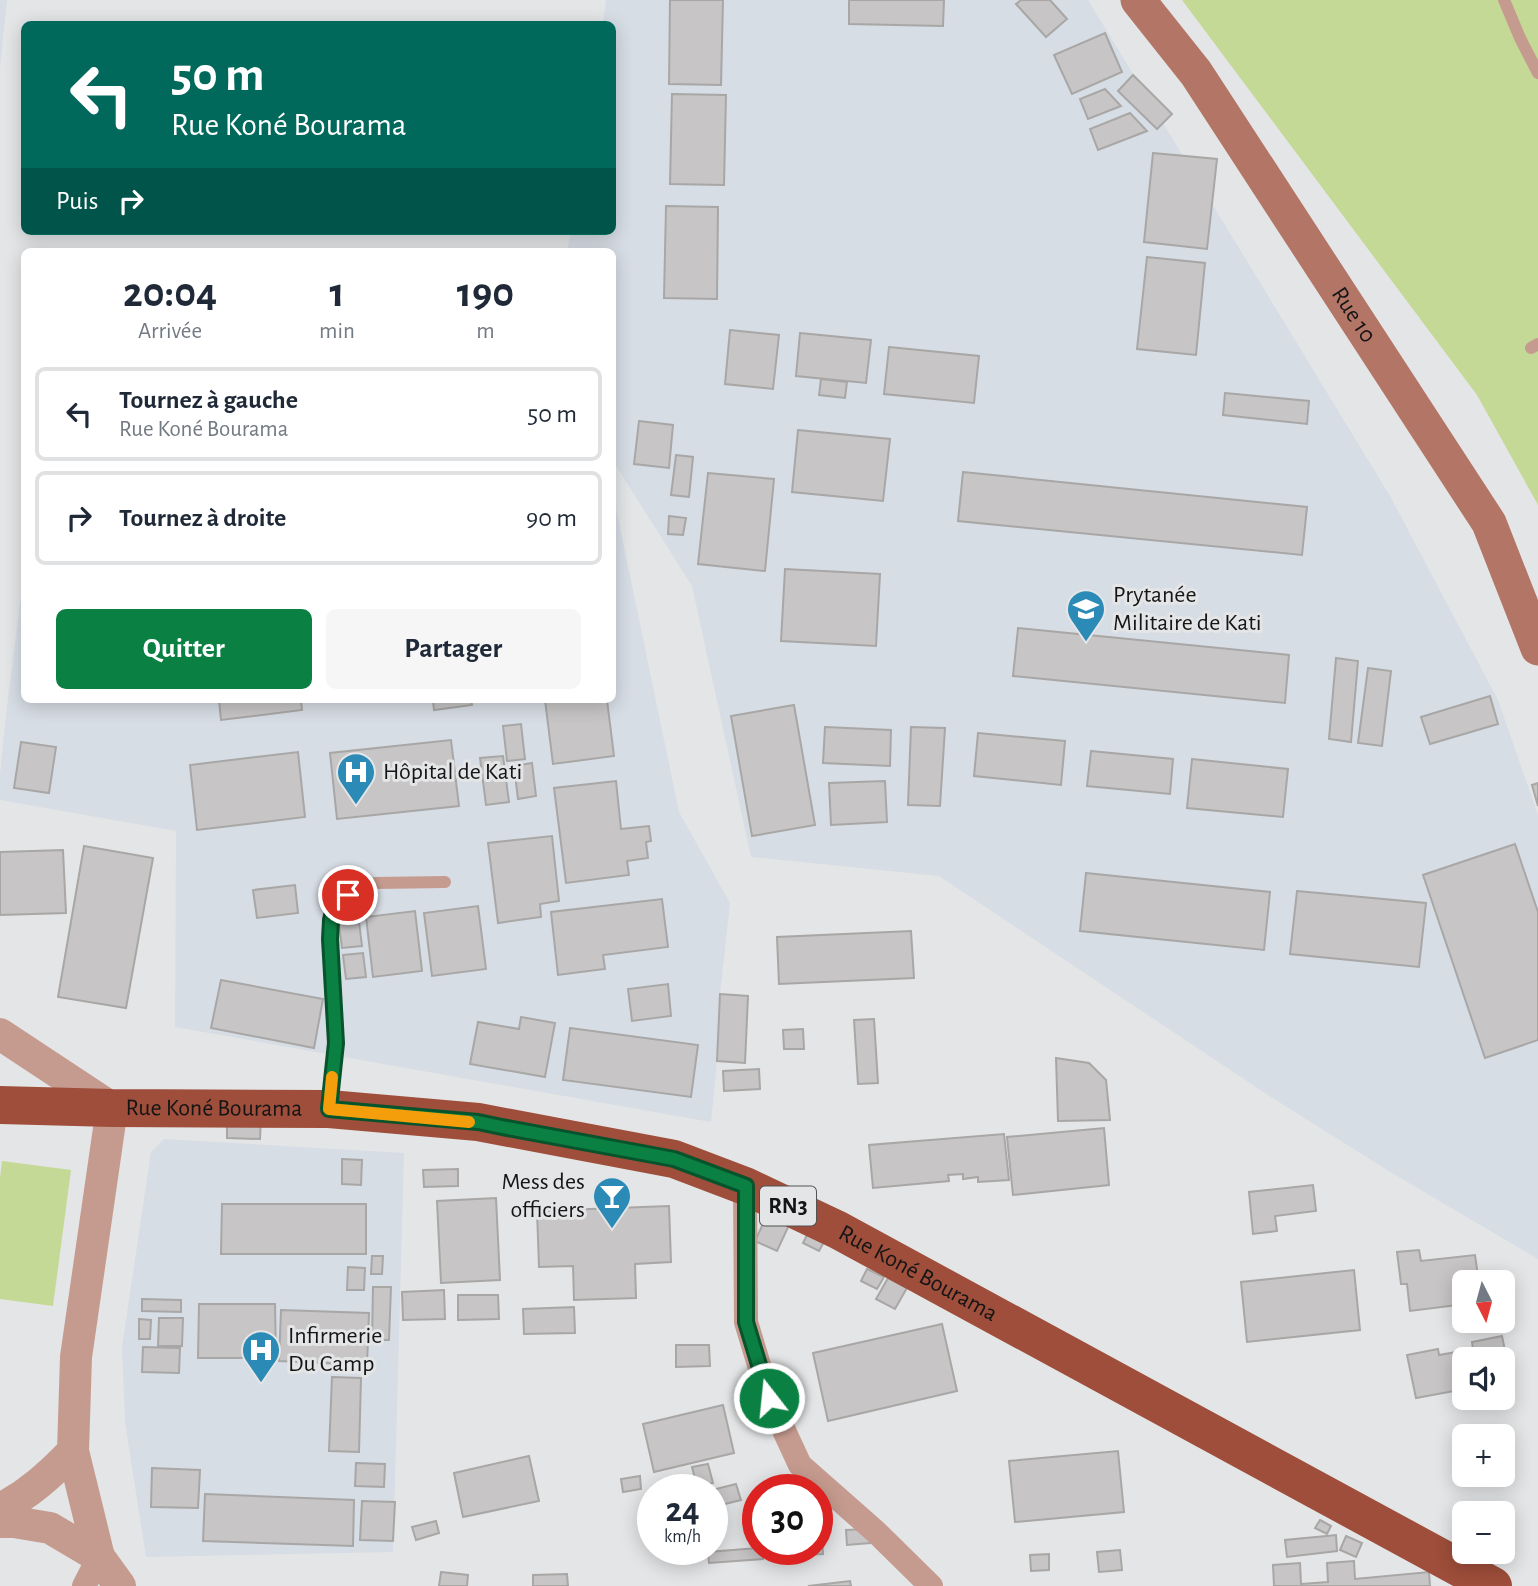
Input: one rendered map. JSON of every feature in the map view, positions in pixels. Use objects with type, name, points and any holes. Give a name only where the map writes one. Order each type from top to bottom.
[{"type":"highway","name":"Rue Koné Bourama","points":[[0,1105],[329,1109],[478,1122],[674,1159],[746,1186],[838,1230],[1493,1586]]},
{"type":"main road","name":"Rue 10","points":[[1138,0],[1196,73],[1489,523],[1538,648]]},
{"type":"street","points":[[0,1034],[112,1108],[76,1357],[73,1451],[99,1557],[120,1586]]},
{"type":"street","points":[[746,1186],[746,1322],[774,1409],[800,1465],[876,1532],[931,1586]]},
{"type":"street","points":[[0,1508],[15,1502],[46,1479],[73,1451]]},
{"type":"street","points":[[0,1522],[50,1528],[99,1557]]},
{"type":"street","points":[[84,1586],[99,1557]]},
{"type":"lane","points":[[1504,0],[1538,73]]},
{"type":"lane","points":[[329,1109],[336,1043],[330,939],[334,908],[348,895],[375,883],[445,882]]},
{"type":"shaded area","points":[[0,0],[7,0],[0,68]]},
{"type":"shaded area","name":"Prytanée Militaire de Kati","points":[[606,0],[1088,0],[1390,496],[1498,700],[1538,815],[1538,1259],[1392,1173],[1271,1097],[939,876],[751,857],[692,586],[616,466],[616,248],[568,248],[570,235],[616,235],[616,21],[603,21]]},
{"type":"shaded area","name":"Hôpital de Kati","points":[[616,508],[679,812],[730,903],[711,1122],[175,1027],[176,831],[0,800],[7,706],[21,596],[21,703],[616,703]]},
{"type":"shaded area","name":"Infirmerie Du Camp","points":[[164,1139],[404,1153],[393,1552],[146,1557],[125,1422],[122,1347],[151,1152]]},
{"type":"green space","points":[[1182,0],[1538,0],[1538,505],[1477,395]]},
{"type":"green space","points":[[2,1161],[71,1170],[53,1306],[0,1299]]},
{"type":"building","points":[[670,0],[723,0],[721,85],[669,84]]},
{"type":"building","points":[[849,0],[944,0],[943,26],[849,24]]},
{"type":"building","points":[[1021,0],[1050,0],[1067,19],[1046,37],[1016,4]]},
{"type":"building","points":[[1105,33],[1122,72],[1072,94],[1054,55]]},
{"type":"building","points":[[1133,75],[1172,114],[1157,129],[1118,91]]},
{"type":"building","points":[[1105,89],[1121,106],[1088,119],[1080,99]]},
{"type":"building","points":[[672,94],[726,95],[724,185],[670,184]]},
{"type":"building","points":[[1130,113],[1147,131],[1098,150],[1090,129]]},
{"type":"building","points":[[1153,153],[1217,159],[1207,249],[1144,242]]},
{"type":"building","points":[[666,206],[718,207],[717,299],[664,298]]},
{"type":"building","points":[[1147,257],[1205,263],[1196,355],[1137,349]]},
{"type":"building","points":[[730,330],[779,335],[773,389],[725,384]]},
{"type":"building","points":[[800,333],[871,340],[866,383],[796,376]]},
{"type":"building","points":[[889,347],[979,356],[974,403],[884,394]]},
{"type":"building","points":[[821,379],[847,382],[845,398],[819,395]]},
{"type":"building","points":[[1225,393],[1309,401],[1307,424],[1223,415]]},
{"type":"building","points":[[639,421],[673,425],[669,468],[634,464]]},
{"type":"building","points":[[798,430],[890,439],[883,501],[792,492]]},
{"type":"building","points":[[676,455],[693,457],[689,497],[671,495]]},
{"type":"building","points":[[963,472],[1307,507],[1302,555],[958,521]]},
{"type":"building","points":[[708,473],[774,479],[765,571],[698,564]]},
{"type":"building","points":[[669,516],[686,518],[683,535],[668,534]]},
{"type":"building","points":[[785,569],[880,574],[876,646],[781,641]]},
{"type":"building","points":[[1018,628],[1289,655],[1285,703],[1013,676]]},
{"type":"building","points":[[1336,658],[1358,661],[1351,742],[1329,739]]},
{"type":"building","points":[[1368,668],[1391,671],[1382,746],[1358,743]]},
{"type":"building","points":[[1490,696],[1498,724],[1430,744],[1421,717]]},
{"type":"building","points":[[219,703],[301,703],[302,710],[221,720]]},
{"type":"building","points":[[433,703],[472,705],[434,710]]},
{"type":"building","points":[[545,703],[607,703],[614,756],[553,764]]},
{"type":"building","points":[[794,705],[815,825],[752,836],[731,716]]},
{"type":"building","points":[[521,724],[525,759],[507,761],[503,726]]},
{"type":"building","points":[[825,727],[891,730],[890,766],[823,763]]},
{"type":"building","points":[[911,727],[945,728],[940,806],[908,805]]},
{"type":"building","points":[[978,733],[1065,741],[1061,785],[974,776]]},
{"type":"building","points":[[451,740],[459,806],[337,819],[330,753]]},
{"type":"building","points":[[21,742],[56,747],[49,793],[14,788]]},
{"type":"building","points":[[1091,751],[1173,759],[1170,794],[1087,786]]},
{"type":"building","points":[[298,752],[305,817],[197,830],[190,765]]},
{"type":"building","points":[[503,756],[509,802],[486,805],[480,758]]},
{"type":"building","points":[[1192,759],[1288,769],[1283,817],[1187,808]]},
{"type":"building","points":[[532,763],[536,796],[518,799],[514,766]]},
{"type":"building","points":[[616,781],[621,829],[649,826],[651,841],[646,842],[648,858],[627,861],[629,875],[566,883],[554,788]]},
{"type":"building","points":[[885,781],[887,822],[831,825],[829,783]]},
{"type":"building","points":[[1538,783],[1538,806],[1532,785]]},
{"type":"building","points":[[552,836],[559,901],[540,904],[541,917],[498,923],[488,843]]},
{"type":"building","points":[[1515,844],[1538,912],[1538,1040],[1485,1058],[1423,875]]},
{"type":"building","points":[[84,846],[153,858],[126,1008],[58,997]]},
{"type":"building","points":[[63,850],[66,913],[0,915],[0,852]]},
{"type":"building","points":[[1086,873],[1270,892],[1264,950],[1080,931]]},
{"type":"building","points":[[295,885],[298,913],[257,918],[253,890]]},
{"type":"building","points":[[1297,891],[1426,903],[1419,967],[1290,954]]},
{"type":"building","points":[[662,899],[668,947],[603,955],[605,969],[558,975],[551,912]]},
{"type":"building","points":[[478,906],[486,969],[432,976],[424,913]]},
{"type":"building","points":[[415,911],[422,971],[373,977],[366,917]]},
{"type":"building","points":[[358,914],[362,946],[342,948],[338,917]]},
{"type":"building","points":[[911,931],[914,978],[779,984],[777,937]]},
{"type":"building","points":[[363,953],[366,977],[346,979],[343,955]]},
{"type":"building","points":[[221,980],[323,999],[314,1048],[211,1028]]},
{"type":"building","points":[[668,984],[671,1016],[632,1021],[628,989]]},
{"type":"building","points":[[720,994],[748,996],[745,1063],[717,1061]]},
{"type":"building","points":[[521,1017],[555,1023],[545,1077],[470,1064],[478,1022],[519,1029]]},
{"type":"building","points":[[874,1019],[878,1083],[858,1084],[854,1020]]},
{"type":"building","points":[[570,1028],[698,1045],[691,1097],[563,1080]]},
{"type":"building","points":[[803,1029],[804,1049],[784,1049],[783,1030]]},
{"type":"building","points":[[1056,1058],[1089,1063],[1106,1080],[1110,1120],[1058,1121]]},
{"type":"building","points":[[759,1069],[760,1089],[724,1091],[723,1071]]},
{"type":"building","points":[[227,1116],[261,1117],[260,1139],[227,1138]]},
{"type":"building","points":[[1104,1128],[1109,1185],[1013,1195],[1007,1137]]},
{"type":"building","points":[[1004,1134],[1009,1180],[978,1182],[978,1177],[963,1179],[963,1174],[948,1175],[949,1181],[873,1188],[869,1145]]},
{"type":"building","points":[[342,1159],[362,1160],[361,1185],[342,1184]]},
{"type":"building","points":[[458,1169],[458,1186],[424,1187],[423,1170]]},
{"type":"building","points":[[1313,1185],[1316,1211],[1275,1216],[1277,1231],[1253,1234],[1249,1192]]},
{"type":"building","points":[[496,1198],[500,1280],[441,1283],[437,1201]]},
{"type":"building","points":[[222,1204],[366,1204],[366,1254],[221,1254]]},
{"type":"building","points":[[669,1206],[671,1262],[635,1264],[636,1298],[574,1300],[573,1266],[539,1267],[537,1211]]},
{"type":"building","points":[[768,1213],[790,1223],[777,1251],[755,1241]]},
{"type":"building","points":[[808,1233],[824,1242],[819,1251],[803,1243]]},
{"type":"building","points":[[1419,1250],[1421,1261],[1475,1255],[1477,1270],[1452,1270],[1452,1306],[1410,1311],[1407,1284],[1401,1284],[1397,1252]]},
{"type":"building","points":[[372,1256],[383,1256],[382,1274],[371,1274]]},
{"type":"building","points":[[348,1267],[365,1268],[364,1290],[347,1290]]},
{"type":"building","points":[[867,1269],[884,1277],[877,1289],[861,1281]]},
{"type":"building","points":[[1354,1270],[1360,1330],[1247,1342],[1241,1282]]},
{"type":"building","points":[[888,1278],[907,1288],[895,1309],[876,1299]]},
{"type":"building","points":[[373,1287],[391,1287],[389,1340],[372,1340]]},
{"type":"building","points":[[444,1290],[445,1319],[403,1320],[402,1292]]},
{"type":"building","points":[[458,1295],[498,1295],[499,1319],[458,1320]]},
{"type":"building","points":[[142,1299],[181,1300],[181,1312],[142,1311]]},
{"type":"building","points":[[199,1304],[275,1304],[276,1358],[198,1358]]},
{"type":"building","points":[[574,1307],[575,1333],[524,1334],[523,1309]]},
{"type":"building","points":[[281,1310],[369,1313],[367,1365],[279,1361]]},
{"type":"building","points":[[159,1318],[183,1318],[182,1346],[158,1346]]},
{"type":"building","points":[[139,1319],[151,1320],[150,1339],[139,1339]]},
{"type":"building","points":[[942,1324],[957,1391],[828,1421],[813,1353]]},
{"type":"building","points":[[1502,1336],[1504,1347],[1473,1347],[1472,1342]]},
{"type":"building","points":[[676,1345],[709,1345],[710,1366],[676,1367]]},
{"type":"building","points":[[143,1347],[180,1348],[179,1373],[142,1372]]},
{"type":"building","points":[[1438,1349],[1439,1355],[1452,1353],[1452,1391],[1416,1398],[1407,1355]]},
{"type":"building","points":[[332,1377],[361,1378],[359,1452],[329,1451]]},
{"type":"building","points":[[723,1405],[734,1453],[654,1472],[643,1424]]},
{"type":"building","points":[[1118,1451],[1124,1512],[1015,1522],[1009,1461]]},
{"type":"building","points":[[529,1456],[539,1501],[463,1517],[454,1473]]},
{"type":"building","points":[[356,1463],[385,1464],[384,1487],[355,1486]]},
{"type":"building","points":[[708,1464],[711,1474],[694,1474],[692,1467]]},
{"type":"building","points":[[152,1468],[200,1470],[198,1508],[151,1507]]},
{"type":"building","points":[[637,1476],[637,1490],[623,1492],[621,1479]]},
{"type":"building","points":[[736,1484],[741,1500],[728,1503],[728,1486]]},
{"type":"building","points":[[205,1494],[354,1500],[353,1546],[203,1541]]},
{"type":"building","points":[[362,1501],[395,1502],[393,1541],[360,1540]]},
{"type":"building","points":[[1320,1520],[1331,1526],[1327,1534],[1315,1528]]},
{"type":"building","points":[[436,1521],[439,1533],[416,1540],[412,1527]]},
{"type":"building","points":[[868,1529],[870,1543],[847,1545],[846,1530]]},
{"type":"building","points":[[1336,1535],[1337,1551],[1287,1557],[1285,1540]]},
{"type":"building","points":[[1346,1536],[1362,1543],[1356,1557],[1340,1550]]},
{"type":"building","points":[[742,1549],[742,1561],[728,1562],[728,1550]]},
{"type":"building","points":[[1120,1550],[1122,1570],[1099,1572],[1097,1552]]},
{"type":"building","points":[[1049,1554],[1049,1570],[1031,1571],[1030,1555]]},
{"type":"building","points":[[1354,1561],[1355,1579],[1429,1572],[1430,1586],[1274,1586],[1273,1565],[1300,1563],[1301,1584],[1328,1582],[1327,1563]]},
{"type":"building","points":[[441,1572],[468,1575],[467,1586],[439,1586]]},
{"type":"building","points":[[567,1574],[568,1586],[533,1586],[533,1575]]},
{"type":"building","points":[[850,1581],[851,1586],[808,1586]]},
{"type":"slow traffic","points":[[332,1077],[329,1109],[469,1122]]},
{"type":"place","name":"Prytanée Militaire de Kati","points":[[1086,643]]},
{"type":"place","name":"Hôpital de Kati","points":[[356,806]]},
{"type":"place","name":"Mess des officiers","points":[[612,1230]]},
{"type":"place","name":"Infirmerie Du Camp","points":[[261,1384]]},
{"type":"route","points":[[348,895],[334,908],[331,920],[336,1043],[329,1109],[478,1122],[674,1159],[746,1186],[746,1322],[769,1398]]}]
